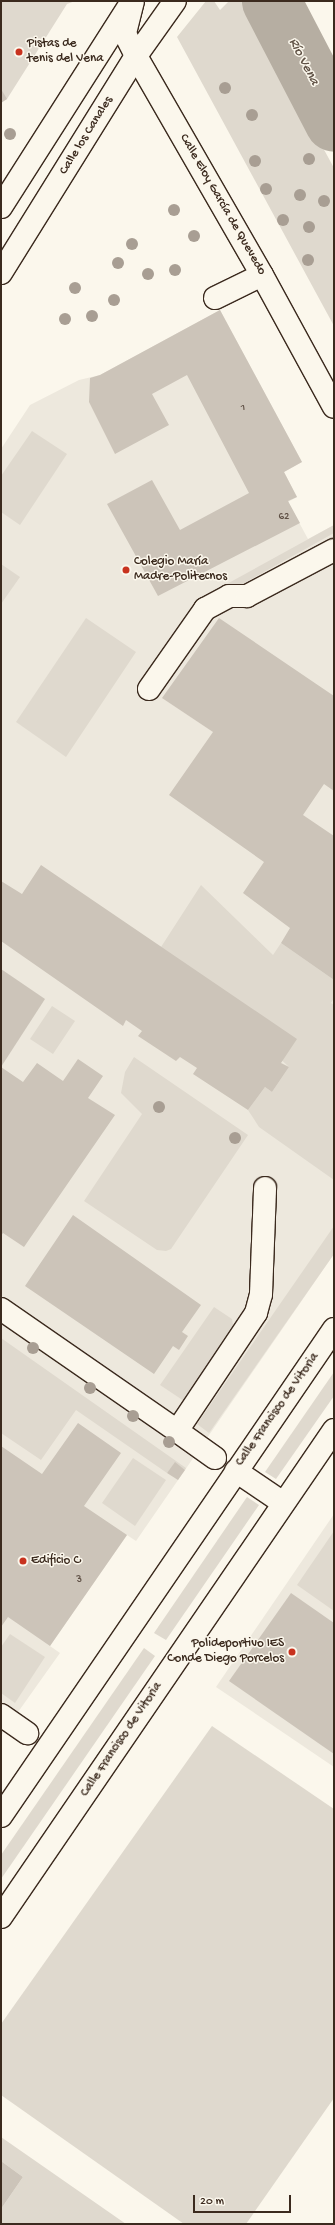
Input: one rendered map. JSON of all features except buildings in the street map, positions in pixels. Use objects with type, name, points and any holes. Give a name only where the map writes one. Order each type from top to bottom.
[{"type":"street","name":"Calle Eloy García de Quevedo","points":[[132,1],[125,34],[136,56],[262,274],[334,407]]},
{"type":"street","points":[[1,207],[132,1]]},
{"type":"street","name":"Calle los Canales","points":[[1,274],[136,56],[175,1]]},
{"type":"street","points":[[215,298],[262,274]]},
{"type":"street","points":[[149,689],[205,609],[229,596],[247,596],[334,550]]},
{"type":"street","points":[[177,1431],[256,1313],[261,1294],[265,1188]]},
{"type":"street","points":[[1,1309],[208,1452]]},
{"type":"street","name":"Calle Francisco de Vitoria","points":[[1,1816],[334,1329]]},
{"type":"street","name":"Calle Francisco de Vitoria","points":[[1,1917],[334,1430]]},
{"type":"street","name":"Calle Francisco de Vitoria","points":[[236,1471],[283,1503]]},
{"type":"shaded area","name":"Pistas de tenis del Vena","points":[[1,1],[75,1],[67,4],[7,99],[1,102]]},
{"type":"shaded area","points":[[206,1],[214,1],[220,10],[229,1],[243,1],[334,168],[334,326],[177,37]]},
{"type":"shaded area","points":[[220,310],[302,462],[284,472],[297,497],[288,502],[308,539],[334,525],[334,1254],[136,1541],[127,1535],[50,1646],[60,1653],[1,1736],[1,449],[30,405],[79,380],[100,375]]},
{"type":"shaded area","points":[[32,431],[67,454],[20,525],[1,512],[1,476]]},
{"type":"shaded area","points":[[334,525],[334,533],[201,607],[194,602]]},
{"type":"shaded area","points":[[1,564],[20,577],[1,604]]},
{"type":"shaded area","points":[[86,618],[136,652],[66,757],[16,722]]},
{"type":"shaded area","points":[[201,885],[273,955],[281,943],[334,980],[334,998],[331,1003],[334,1005],[334,1180],[259,1127],[248,1110],[265,1087],[272,1092],[289,1067],[161,947]]},
{"type":"shaded area","points":[[52,1006],[75,1021],[53,1054],[30,1039]]},
{"type":"shaded area","points":[[134,1057],[248,1135],[171,1249],[166,1251],[157,1250],[84,1201],[142,1114],[121,1093],[125,1072]]},
{"type":"shaded area","points":[[334,1226],[334,1254],[209,1433],[197,1424]]},
{"type":"shaded area","points":[[214,1307],[232,1319],[233,1325],[184,1401],[160,1385]]},
{"type":"shaded area","points":[[1,1338],[186,1468],[185,1470],[175,1463],[167,1473],[76,1410],[41,1460],[1,1433]]},
{"type":"shaded area","points":[[334,1372],[334,1396],[276,1479],[265,1472]]},
{"type":"shaded area","points":[[133,1458],[166,1480],[135,1526],[102,1503]]},
{"type":"shaded area","points":[[247,1497],[259,1505],[166,1640],[154,1633]]},
{"type":"shaded area","name":"Polideportivo IES Conde Diego Porcelos","points":[[334,1514],[334,1767],[216,1687]]},
{"type":"shaded area","points":[[334,1531],[334,1611],[297,1585]]},
{"type":"shaded area","points":[[10,1634],[45,1657],[15,1703],[1,1693],[1,1647]]},
{"type":"shaded area","points":[[144,1648],[155,1656],[1,1879],[1,1855]]},
{"type":"shaded area","points":[[212,1726],[334,1809],[334,2098],[246,2224],[184,2224],[1,2095],[1,2024]]},
{"type":"shaded area","points":[[1,2137],[126,2224],[1,2224],[1,2209],[23,2177],[1,2161]]},
{"type":"waterway","name":"Río Vena","points":[[271,1],[334,122]]},
{"type":"place","name":"Pistas de tenis del Vena","points":[[19,52]]},
{"type":"place","name":"Colegio María Madre-Politecnos","points":[[126,570]]},
{"type":"place","name":"Edificio C","points":[[23,1561]]},
{"type":"place","name":"Polideportivo IES Conde Diego Porcelos","points":[[292,1652]]}]
